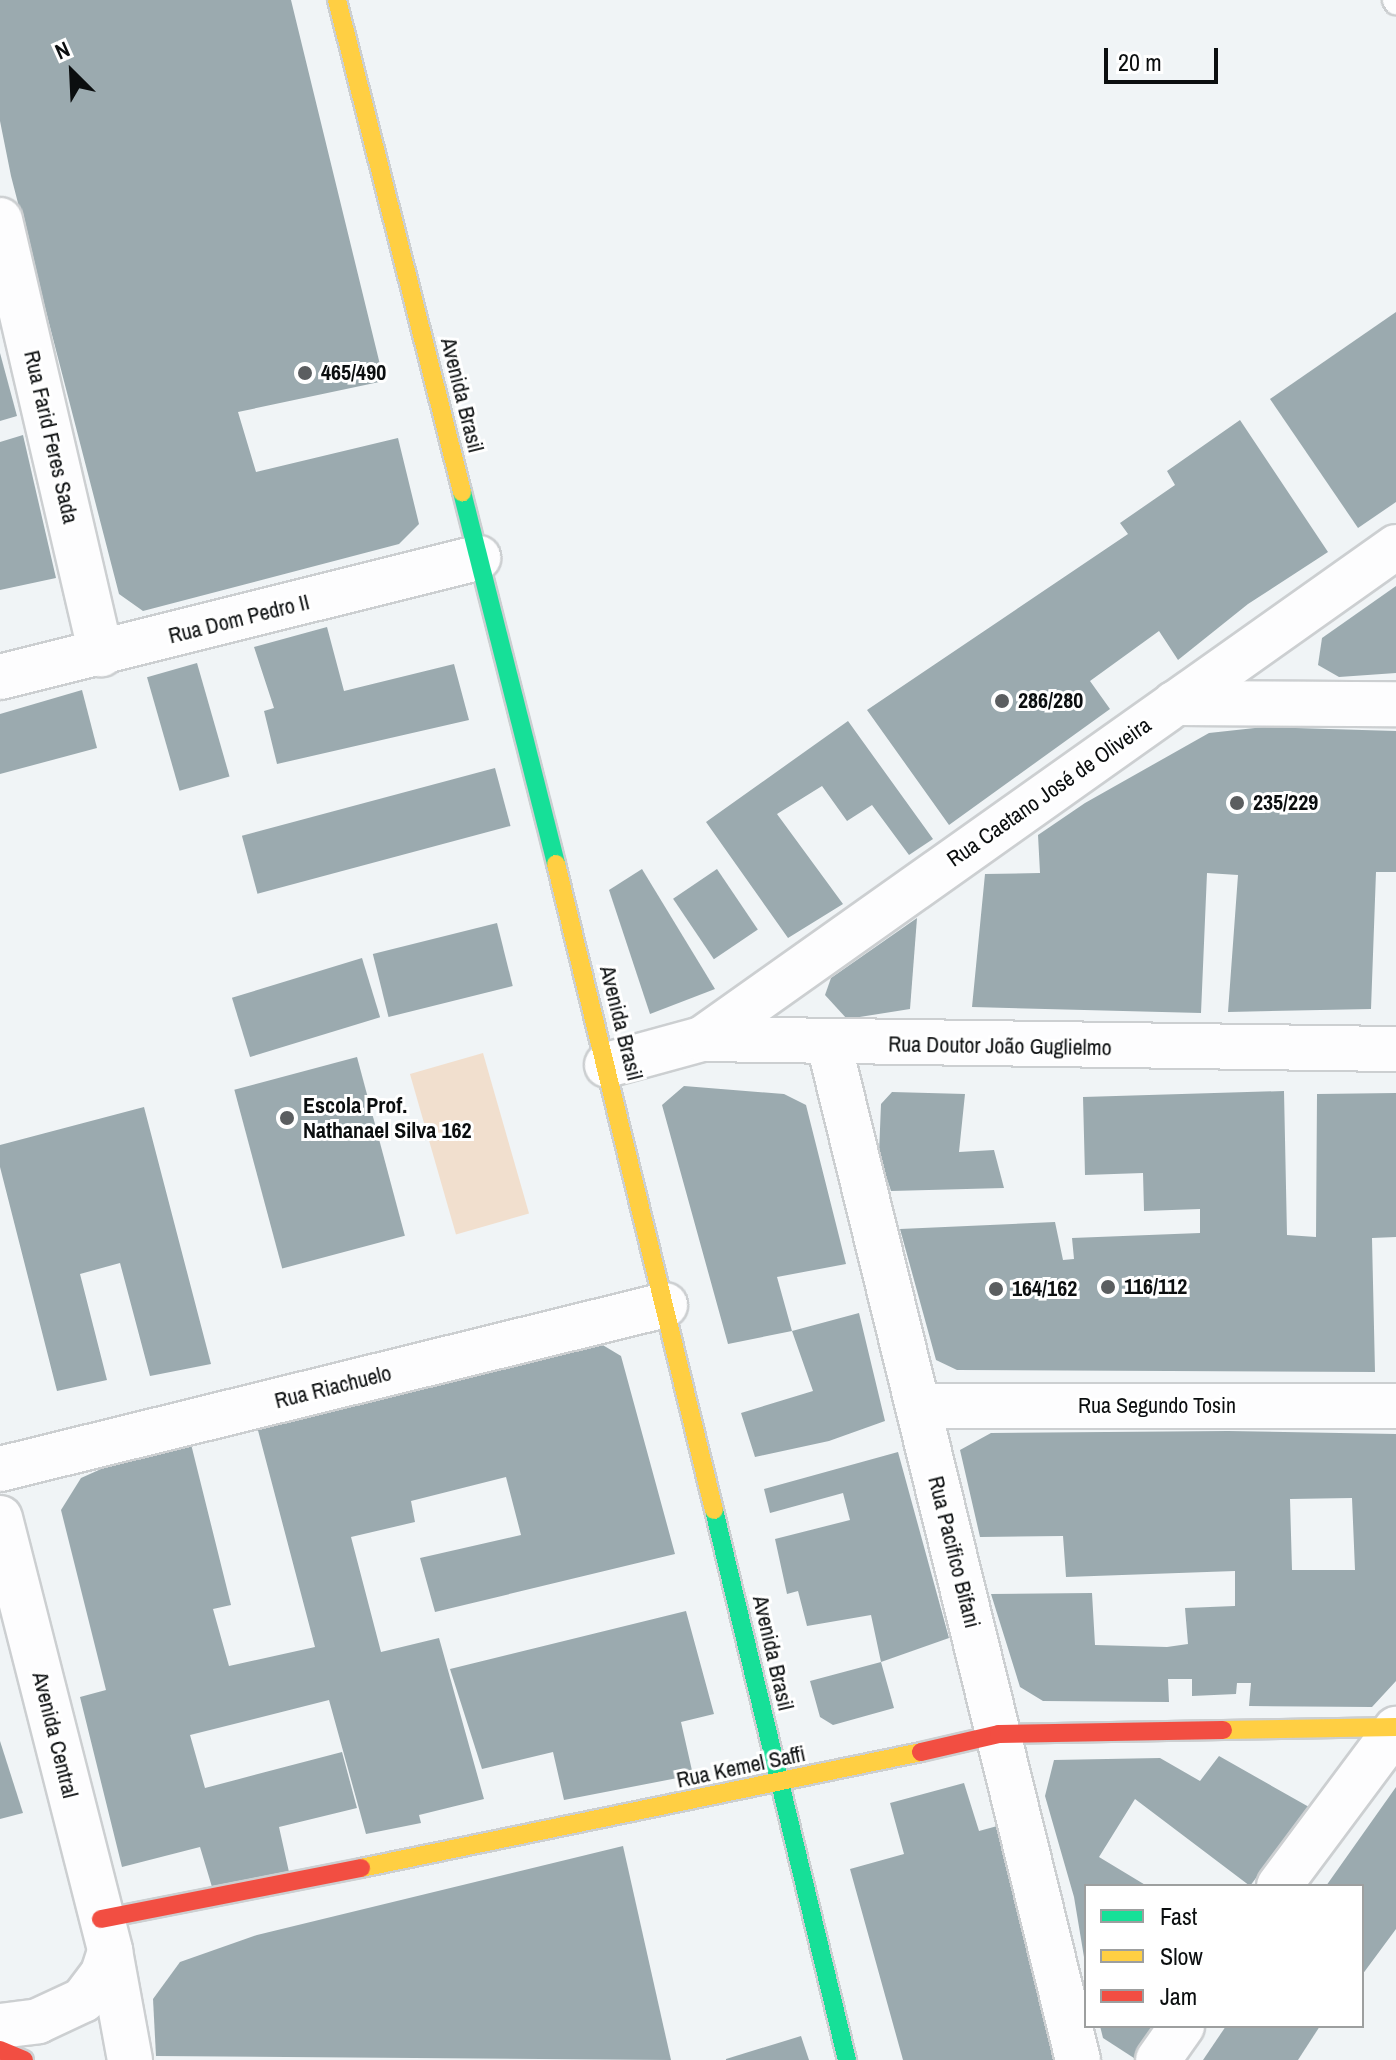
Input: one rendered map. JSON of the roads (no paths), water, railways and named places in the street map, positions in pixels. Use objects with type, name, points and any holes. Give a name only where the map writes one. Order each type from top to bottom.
[{"type":"street","name":"Avenida Brasil","points":[[337,0],[607,1065],[847,2060]]},
{"type":"street","name":"Rua Farid Feres Sada","points":[[0,220],[101,654]]},
{"type":"street","name":"Rua Caetano José de Oliveira","points":[[702,1039],[1396,547]]},
{"type":"street","name":"Rua Dom Pedro II","points":[[0,677],[478,558]]},
{"type":"street","points":[[1175,703],[1396,704]]},
{"type":"street","name":"Rua Doutor João Guglielmo","points":[[607,1065],[702,1039],[829,1044],[1396,1049]]},
{"type":"street","name":"Rua Pacifico Bifani","points":[[829,1044],[1078,2060]]},
{"type":"street","name":"Rua Riachuelo","points":[[0,1469],[665,1305]]},
{"type":"street","name":"Rua Segundo Tosin","points":[[919,1406],[1396,1406]]},
{"type":"street","name":"Avenida Central","points":[[0,1518],[106,1935],[130,2060]]},
{"type":"street","points":[[1280,1884],[1396,1728]]},
{"type":"street","name":"Rua Kemel Saffi","points":[[106,1935],[999,1734],[1396,1728]]},
{"type":"street","points":[[0,2026],[38,2021],[83,2000],[103,1973],[106,1935]]},
{"type":"street","points":[[1158,2060],[1181,2028]]},
{"type":"street","points":[[0,2050],[24,2060]]},
{"type":"place","name":"465/490","points":[[305,373]]},
{"type":"place","name":"286/280","points":[[1002,701]]},
{"type":"place","name":"235/229","points":[[1237,803]]},
{"type":"place","name":"Escola Prof. Nathanael Silva 162","points":[[287,1118]]},
{"type":"place","name":"116/112","points":[[1108,1287]]},
{"type":"place","name":"164/162","points":[[996,1289]]}]
